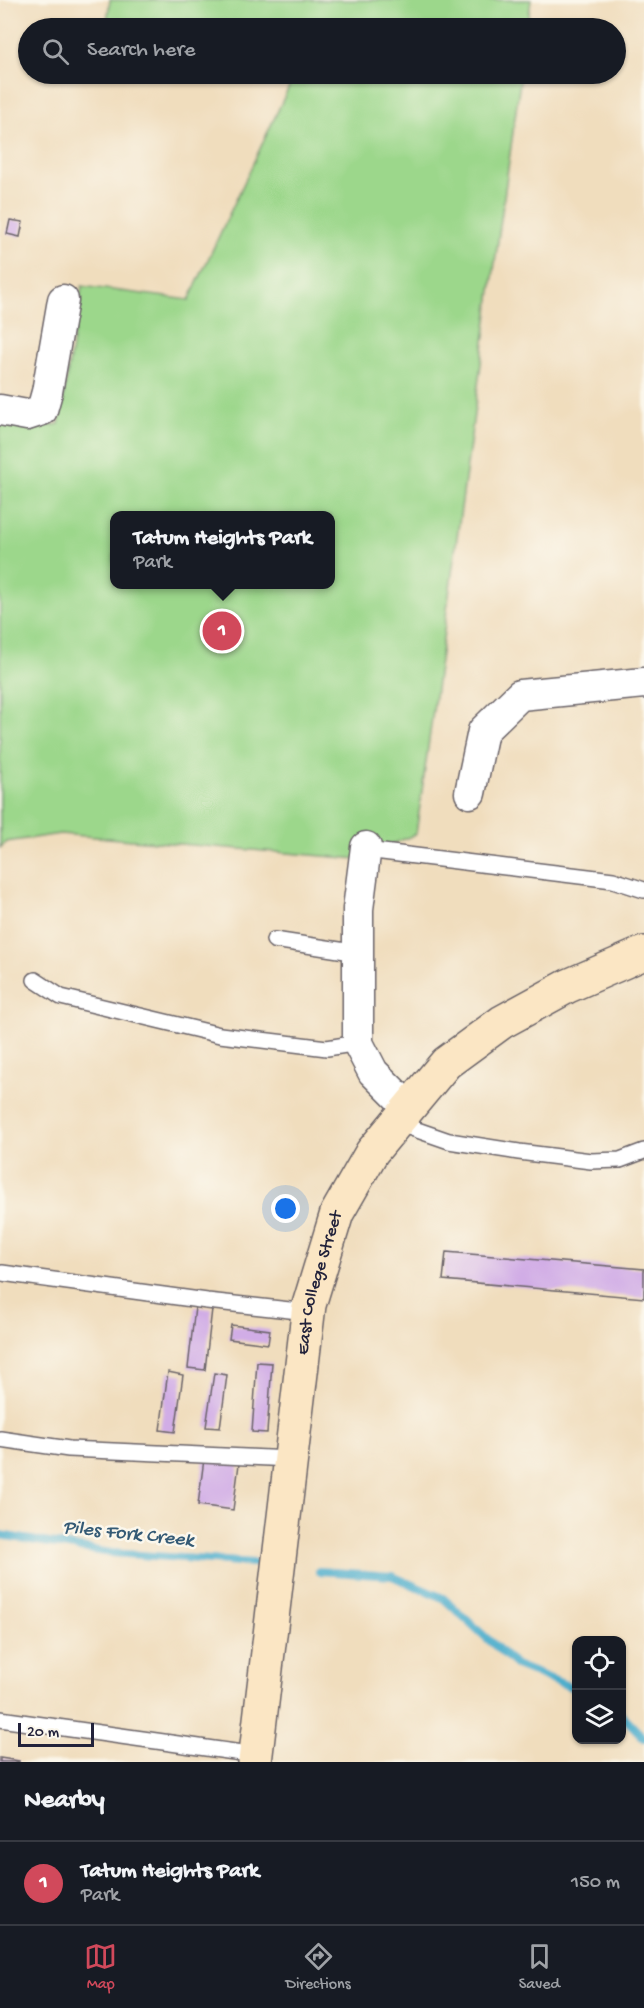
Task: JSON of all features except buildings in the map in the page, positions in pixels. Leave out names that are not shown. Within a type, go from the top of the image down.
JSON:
[{"type":"street","points":[[0,411],[27,415],[42,410],[63,300]]},
{"type":"street","points":[[470,794],[483,731],[520,695],[644,683]]},
{"type":"street","points":[[366,849],[358,909],[358,1043],[373,1072],[403,1116]]},
{"type":"street","name":"East College Street","points":[[255,1759],[309,1312],[338,1213],[372,1152],[446,1063],[502,1022],[568,986],[644,953]]},
{"type":"lane","points":[[366,849],[613,880],[644,890]]},
{"type":"lane","points":[[274,940],[359,953]]},
{"type":"lane","points":[[35,980],[61,996],[220,1035],[327,1048],[358,1043]]},
{"type":"lane","points":[[403,1116],[449,1141],[519,1152],[591,1161],[620,1160],[644,1151]]},
{"type":"lane","points":[[2,1273],[207,1301],[309,1312]]},
{"type":"lane","points":[[0,1439],[69,1449],[291,1459]]},
{"type":"lane","points":[[0,1719],[255,1759]]},
{"type":"green space","points":[[110,0],[531,0],[528,18],[107,18]]},
{"type":"green space","points":[[290,84],[520,84],[416,834],[358,859],[60,834],[6,842],[0,848],[0,423],[29,428],[59,424],[82,286],[189,300]]},
{"type":"waterway","name":"Piles Fork Creek","points":[[0,1535],[111,1553],[254,1563]]},
{"type":"waterway","name":"Piles Fork Creek","points":[[319,1571],[392,1576],[443,1598],[516,1665],[572,1687]]},
{"type":"waterway","name":"Piles Fork Creek","points":[[626,1719],[644,1738]]},
{"type":"place","name":"Tatum Heights Park","points":[[222,631]]}]
